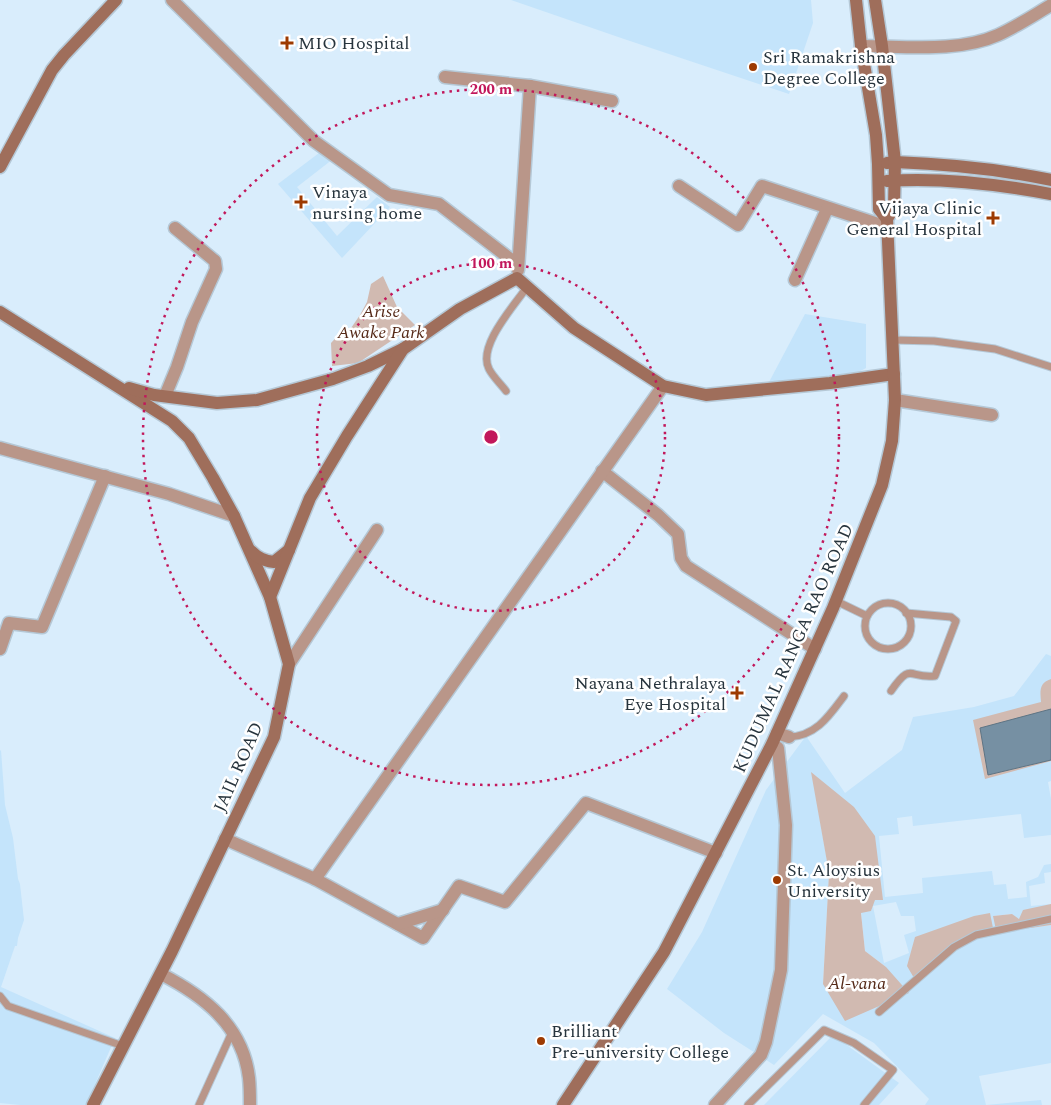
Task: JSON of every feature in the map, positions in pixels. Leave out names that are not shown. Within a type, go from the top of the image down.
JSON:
[{"type":"street","points":[[0,167],[52,70],[116,0]]},
{"type":"street","points":[[172,0],[314,141],[389,195],[439,204],[517,272],[527,287],[574,328],[663,386],[706,395],[830,383],[894,374]]},
{"type":"street","points":[[679,186],[738,225],[762,186],[827,208],[885,218],[879,181],[876,135],[861,46],[856,0]]},
{"type":"street","name":"KUDUMAL RANGA RAO ROAD","points":[[564,1105],[664,952],[779,738],[882,485],[892,441],[895,400],[894,340],[885,218],[894,207],[895,162],[875,0]]},
{"type":"street","points":[[861,46],[925,48],[962,45],[997,36],[1051,5]]},
{"type":"street","points":[[445,77],[530,86],[612,101]]},
{"type":"street","points":[[517,272],[530,86]]},
{"type":"street","points":[[878,164],[895,162],[950,164],[1016,172],[1051,180]]},
{"type":"street","points":[[879,181],[940,179],[1011,186],[1051,194]]},
{"type":"street","points":[[795,280],[827,208]]},
{"type":"street","points":[[166,396],[192,322],[216,269],[216,261],[174,228]]},
{"type":"street","points":[[115,384],[154,395],[217,403],[257,400],[333,379],[368,366],[403,349],[517,272]]},
{"type":"street","name":"JAIL ROAD","points":[[0,312],[172,421],[189,438],[234,516],[250,550],[270,597],[289,664],[274,737],[161,974],[93,1105]]},
{"type":"street","points":[[270,597],[310,498],[403,349]]},
{"type":"street","points":[[314,879],[663,386]]},
{"type":"street","points":[[895,400],[992,415]]},
{"type":"street","points":[[0,448],[168,494],[234,516]]},
{"type":"street","points":[[602,471],[658,515],[678,534],[681,558],[686,566],[815,649]]},
{"type":"street","points":[[0,649],[9,623],[42,626],[105,476]]},
{"type":"street","points":[[289,664],[377,530]]},
{"type":"street","points":[[250,550],[266,561],[274,562],[291,548]]},
{"type":"street","points":[[715,1105],[761,1055],[766,1042],[781,970],[786,825],[778,748],[779,738]]},
{"type":"street","points":[[225,839],[314,879],[423,938],[459,886],[505,902],[586,803],[716,853]]},
{"type":"street","points":[[398,924],[443,910]]},
{"type":"street","points":[[161,974],[182,984],[206,1001],[233,1030],[242,1047],[249,1077],[250,1105]]},
{"type":"lane","points":[[506,391],[488,369],[486,353],[493,335],[527,287]]},
{"type":"lane","points":[[894,340],[934,341],[995,349],[1051,367]]},
{"type":"lane","points":[[836,601],[867,616]]},
{"type":"lane","points":[[894,604],[901,607],[906,613],[910,620],[911,628],[909,636],[904,642],[892,649],[884,649],[872,643],[865,630],[867,616],[878,605],[894,604]]},
{"type":"lane","points":[[891,691],[900,677],[910,672],[935,676],[956,621],[951,616],[906,613]]},
{"type":"lane","points":[[779,738],[798,736],[814,730],[827,719],[844,696]]},
{"type":"lane","points":[[879,1012],[954,946],[976,935],[1051,919]]},
{"type":"lane","points":[[0,996],[8,1006],[123,1046]]},
{"type":"lane","points":[[199,1105],[233,1030]]},
{"type":"lane","points":[[748,1105],[824,1030],[854,1043],[892,1070],[864,1105]]},
{"type":"shaded area","name":"Sri Ramakrishna Degree College","points":[[511,0],[811,0],[813,23],[789,94]]},
{"type":"shaded area","name":"Vinaya nursing home","points":[[323,150],[333,159],[297,187],[337,236],[377,197],[390,207],[342,258],[278,184]]},
{"type":"shaded area","points":[[805,314],[866,324],[866,368],[853,375],[768,384]]},
{"type":"shaded area","name":"St. Aloysius University","points":[[1046,654],[1051,656],[1051,781],[1048,782],[1051,799],[1051,835],[1024,838],[1021,814],[913,826],[912,816],[897,818],[899,834],[879,836],[885,897],[923,893],[922,878],[992,871],[994,885],[1006,884],[1008,899],[1027,897],[1026,882],[1038,877],[1044,865],[1051,864],[1051,872],[1044,873],[1045,883],[1029,886],[1031,906],[1051,904],[1019,919],[1011,914],[993,916],[1031,928],[1051,925],[1051,1063],[979,1076],[986,1105],[925,1105],[929,1099],[874,1043],[823,1014],[774,1065],[724,1033],[667,989],[702,932],[766,790],[806,736],[845,793],[902,750],[913,717],[974,707],[1014,696]],"holes":[[[812,773],[883,900],[874,900],[871,911],[861,912],[865,951],[886,967],[823,984],[829,873]],[[896,902],[901,916],[914,916],[916,931],[904,935],[909,953],[884,963],[873,906]]]},
{"type":"shaded area","points":[[1051,709],[1051,760],[988,775],[980,728]]},
{"type":"shaded area","points":[[1,750],[5,805],[13,838],[24,920],[17,946],[15,946],[1,987],[115,1038],[86,1105],[20,1105],[0,1103]]},
{"type":"shaded area","points":[[833,1035],[899,1083],[879,1105],[764,1105]]},
{"type":"shaded area","points":[[1041,1100],[1042,1105],[986,1105]]},
{"type":"green space","name":"Arise Awake Park","points":[[383,276],[397,307],[415,325],[358,363],[332,366],[331,343],[344,329],[349,331],[367,302],[371,284]]},
{"type":"green space","points":[[1051,679],[1051,761],[985,779],[973,720],[1041,702],[1042,685]]},
{"type":"green space","name":"Al-vana","points":[[811,772],[854,807],[875,836],[883,900],[875,900],[871,911],[861,913],[865,951],[886,967],[909,993],[845,1021],[823,984],[829,873]]},
{"type":"green space","points":[[1051,904],[1051,925],[996,930],[993,916],[1012,914],[1019,919],[1023,910]]},
{"type":"green space","points":[[990,913],[993,928],[947,949],[914,978],[907,966],[915,937],[974,916]]},
{"type":"place","name":"MIO Hospital","points":[[287,43]]},
{"type":"place","name":"Sri Ramakrishna Degree College","points":[[753,67]]},
{"type":"place","name":"Vinaya nursing home","points":[[301,202]]},
{"type":"place","name":"Vijaya Clinic General Hospital","points":[[993,218]]},
{"type":"place","name":"Nayana Nethralaya Eye Hospital","points":[[737,693]]},
{"type":"place","name":"St. Aloysius University","points":[[777,880]]},
{"type":"place","name":"Brilliant Pre-university College","points":[[541,1041]]}]
